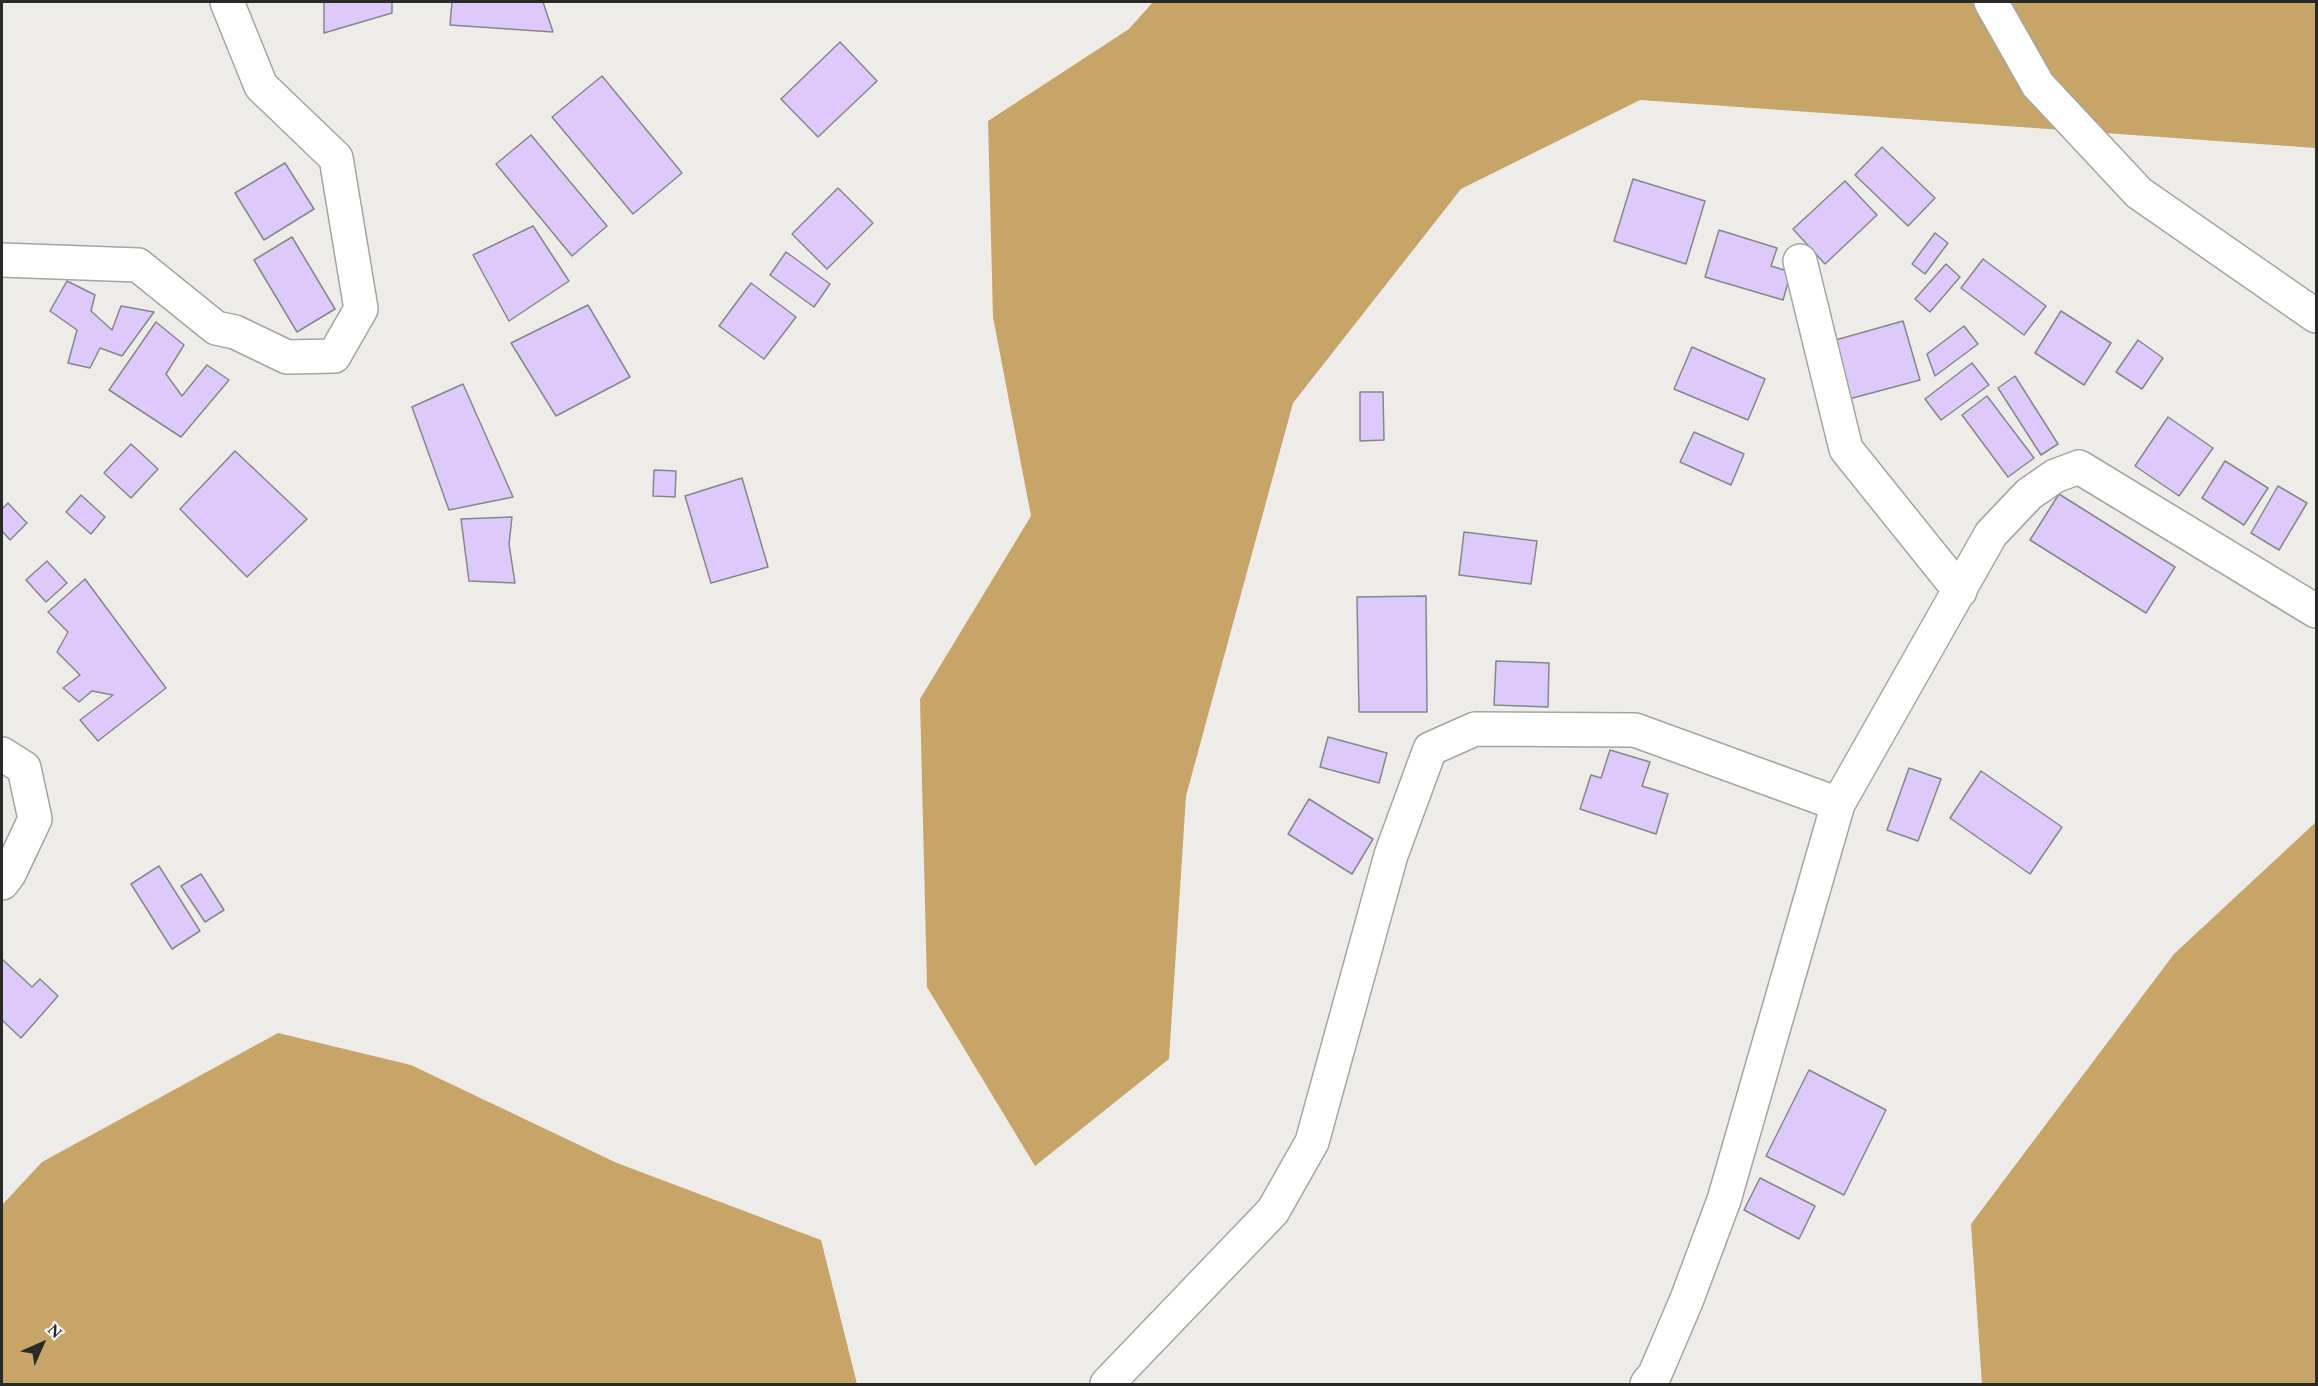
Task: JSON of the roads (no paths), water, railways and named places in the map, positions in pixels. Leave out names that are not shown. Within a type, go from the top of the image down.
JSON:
[{"type":"street","points":[[2,260],[138,265],[216,328],[235,332],[288,357],[334,356],[361,309],[336,158],[261,86],[227,2]]},
{"type":"street","points":[[1991,2],[2038,85],[2139,193],[2316,316]]},
{"type":"street","points":[[1800,261],[1846,449],[1960,591]]},
{"type":"street","points":[[1647,1384],[1655,1374],[1687,1299],[1725,1200],[1838,804],[1991,534],[2029,494],[2055,476],[2079,467],[2316,611]]},
{"type":"street","points":[[1107,1384],[1273,1210],[1312,1142],[1391,855],[1430,749],[1475,729],[1635,730],[1838,804]]},
{"type":"street","points":[[2,754],[24,768],[35,819],[9,874],[2,882]]}]
